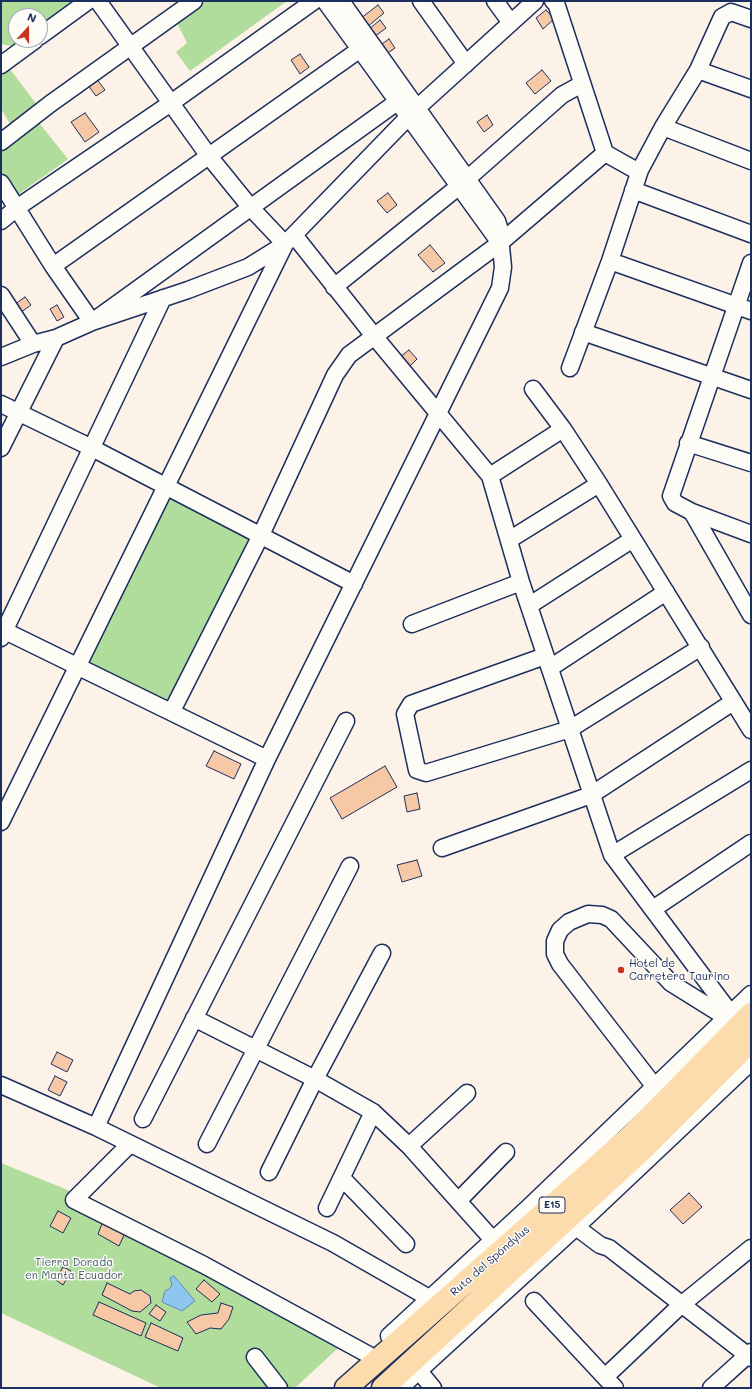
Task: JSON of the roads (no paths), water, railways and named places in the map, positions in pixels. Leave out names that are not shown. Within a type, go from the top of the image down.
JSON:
[{"type":"highway","name":"Ruta del Spóndylus","points":[[383,1388],[569,1209],[736,1016]]},
{"type":"highway","name":"Ruta del Spóndylus","points":[[346,1388],[642,1150],[751,1041]]},
{"type":"street","points":[[48,30],[88,1]]},
{"type":"street","points":[[98,1],[132,46],[208,155],[251,208],[289,239],[334,286],[490,476],[521,582],[530,605],[612,856],[736,1016]]},
{"type":"street","points":[[1,142],[50,104],[194,1]]},
{"type":"street","points":[[1,221],[18,207],[171,103],[314,1]]},
{"type":"street","points":[[325,1],[397,102],[413,112]]},
{"type":"street","points":[[96,1127],[267,759],[500,288],[503,267],[499,227],[497,221],[463,182],[413,112],[341,1]]},
{"type":"street","points":[[421,1],[466,64]]},
{"type":"street","points":[[495,1],[510,24]]},
{"type":"street","points":[[1,358],[33,344],[56,338],[92,322],[248,267],[289,239],[413,112],[535,1]]},
{"type":"street","points":[[553,1],[556,3],[605,153],[640,172]]},
{"type":"street","points":[[570,368],[610,261],[640,172],[663,127],[698,70],[722,17],[731,12],[751,19]]},
{"type":"street","points":[[1,65],[24,48]]},
{"type":"street","points":[[53,266],[208,155],[359,50]]},
{"type":"street","points":[[698,70],[751,89]]},
{"type":"street","points":[[334,286],[463,182],[562,95],[582,84]]},
{"type":"street","points":[[92,322],[397,102]]},
{"type":"street","points":[[663,127],[751,161]]},
{"type":"street","points":[[172,711],[261,535],[334,375],[349,355],[500,243],[605,153]]},
{"type":"street","points":[[1,183],[18,207],[53,266],[92,322]]},
{"type":"street","points":[[634,190],[751,234]]},
{"type":"street","points":[[1,822],[289,239]]},
{"type":"street","points":[[610,261],[744,308]]},
{"type":"street","points":[[751,263],[744,308],[712,376],[688,442],[671,496],[675,503],[692,512],[751,534]]},
{"type":"street","points":[[1,295],[33,344]]},
{"type":"street","points":[[163,298],[2,633],[172,711],[267,759]]},
{"type":"street","points":[[583,332],[751,390]]},
{"type":"street","points":[[1,448],[56,338]]},
{"type":"street","points":[[533,389],[563,429],[599,484],[751,730]]},
{"type":"street","points":[[1,404],[92,448],[354,584]]},
{"type":"street","points":[[490,476],[563,429]]},
{"type":"street","points":[[688,442],[751,463]]},
{"type":"street","points":[[509,540],[599,484]]},
{"type":"street","points":[[692,512],[749,609]]},
{"type":"street","points":[[530,605],[633,539]]},
{"type":"street","points":[[412,624],[521,582]]},
{"type":"street","points":[[666,592],[548,662],[411,704],[406,714],[417,770],[426,773],[570,729],[701,647]]},
{"type":"street","points":[[442,848],[591,795],[733,702]]},
{"type":"street","points":[[143,1119],[346,721]]},
{"type":"street","points":[[612,856],[751,770]]},
{"type":"street","points":[[653,909],[751,843]]},
{"type":"street","points":[[207,1144],[350,866]]},
{"type":"street","points":[[655,1087],[560,964],[555,954],[555,941],[560,930],[569,922],[588,914],[602,915],[611,918],[671,983],[736,1016]]},
{"type":"street","points":[[269,1172],[315,1079],[382,953]]},
{"type":"street","points":[[400,1388],[419,1371],[569,1209],[655,1087],[736,1016],[751,994]]},
{"type":"street","points":[[194,1018],[315,1079],[373,1112],[409,1146],[459,1200],[493,1240]]},
{"type":"street","points":[[334,1388],[493,1240],[569,1209],[751,1062]]},
{"type":"street","points":[[1,1085],[96,1127],[333,1243],[429,1298]]},
{"type":"street","points":[[409,1146],[466,1093]]},
{"type":"street","points":[[327,1208],[373,1112]]},
{"type":"street","points":[[130,1144],[74,1200],[204,1265],[369,1355]]},
{"type":"street","points":[[459,1200],[506,1152]]},
{"type":"street","points":[[342,1178],[406,1244]]},
{"type":"street","points":[[569,1209],[606,1238],[609,1248],[681,1305],[750,1355],[711,1388]]},
{"type":"street","points":[[534,1301],[610,1383],[681,1305],[751,1248]]},
{"type":"street","points":[[255,1357],[279,1388]]},
{"type":"street","points":[[419,1371],[433,1388]]},
{"type":"water","points":[[174,1276],[195,1301],[182,1311],[162,1302],[165,1291],[172,1285],[170,1278]]},
{"type":"place","name":"Hotel de Carretera Taurino","points":[[621,970]]},
{"type":"park label","name":"Tierra Dorada en Manta Ecuador","points":[[74,1269]]}]
